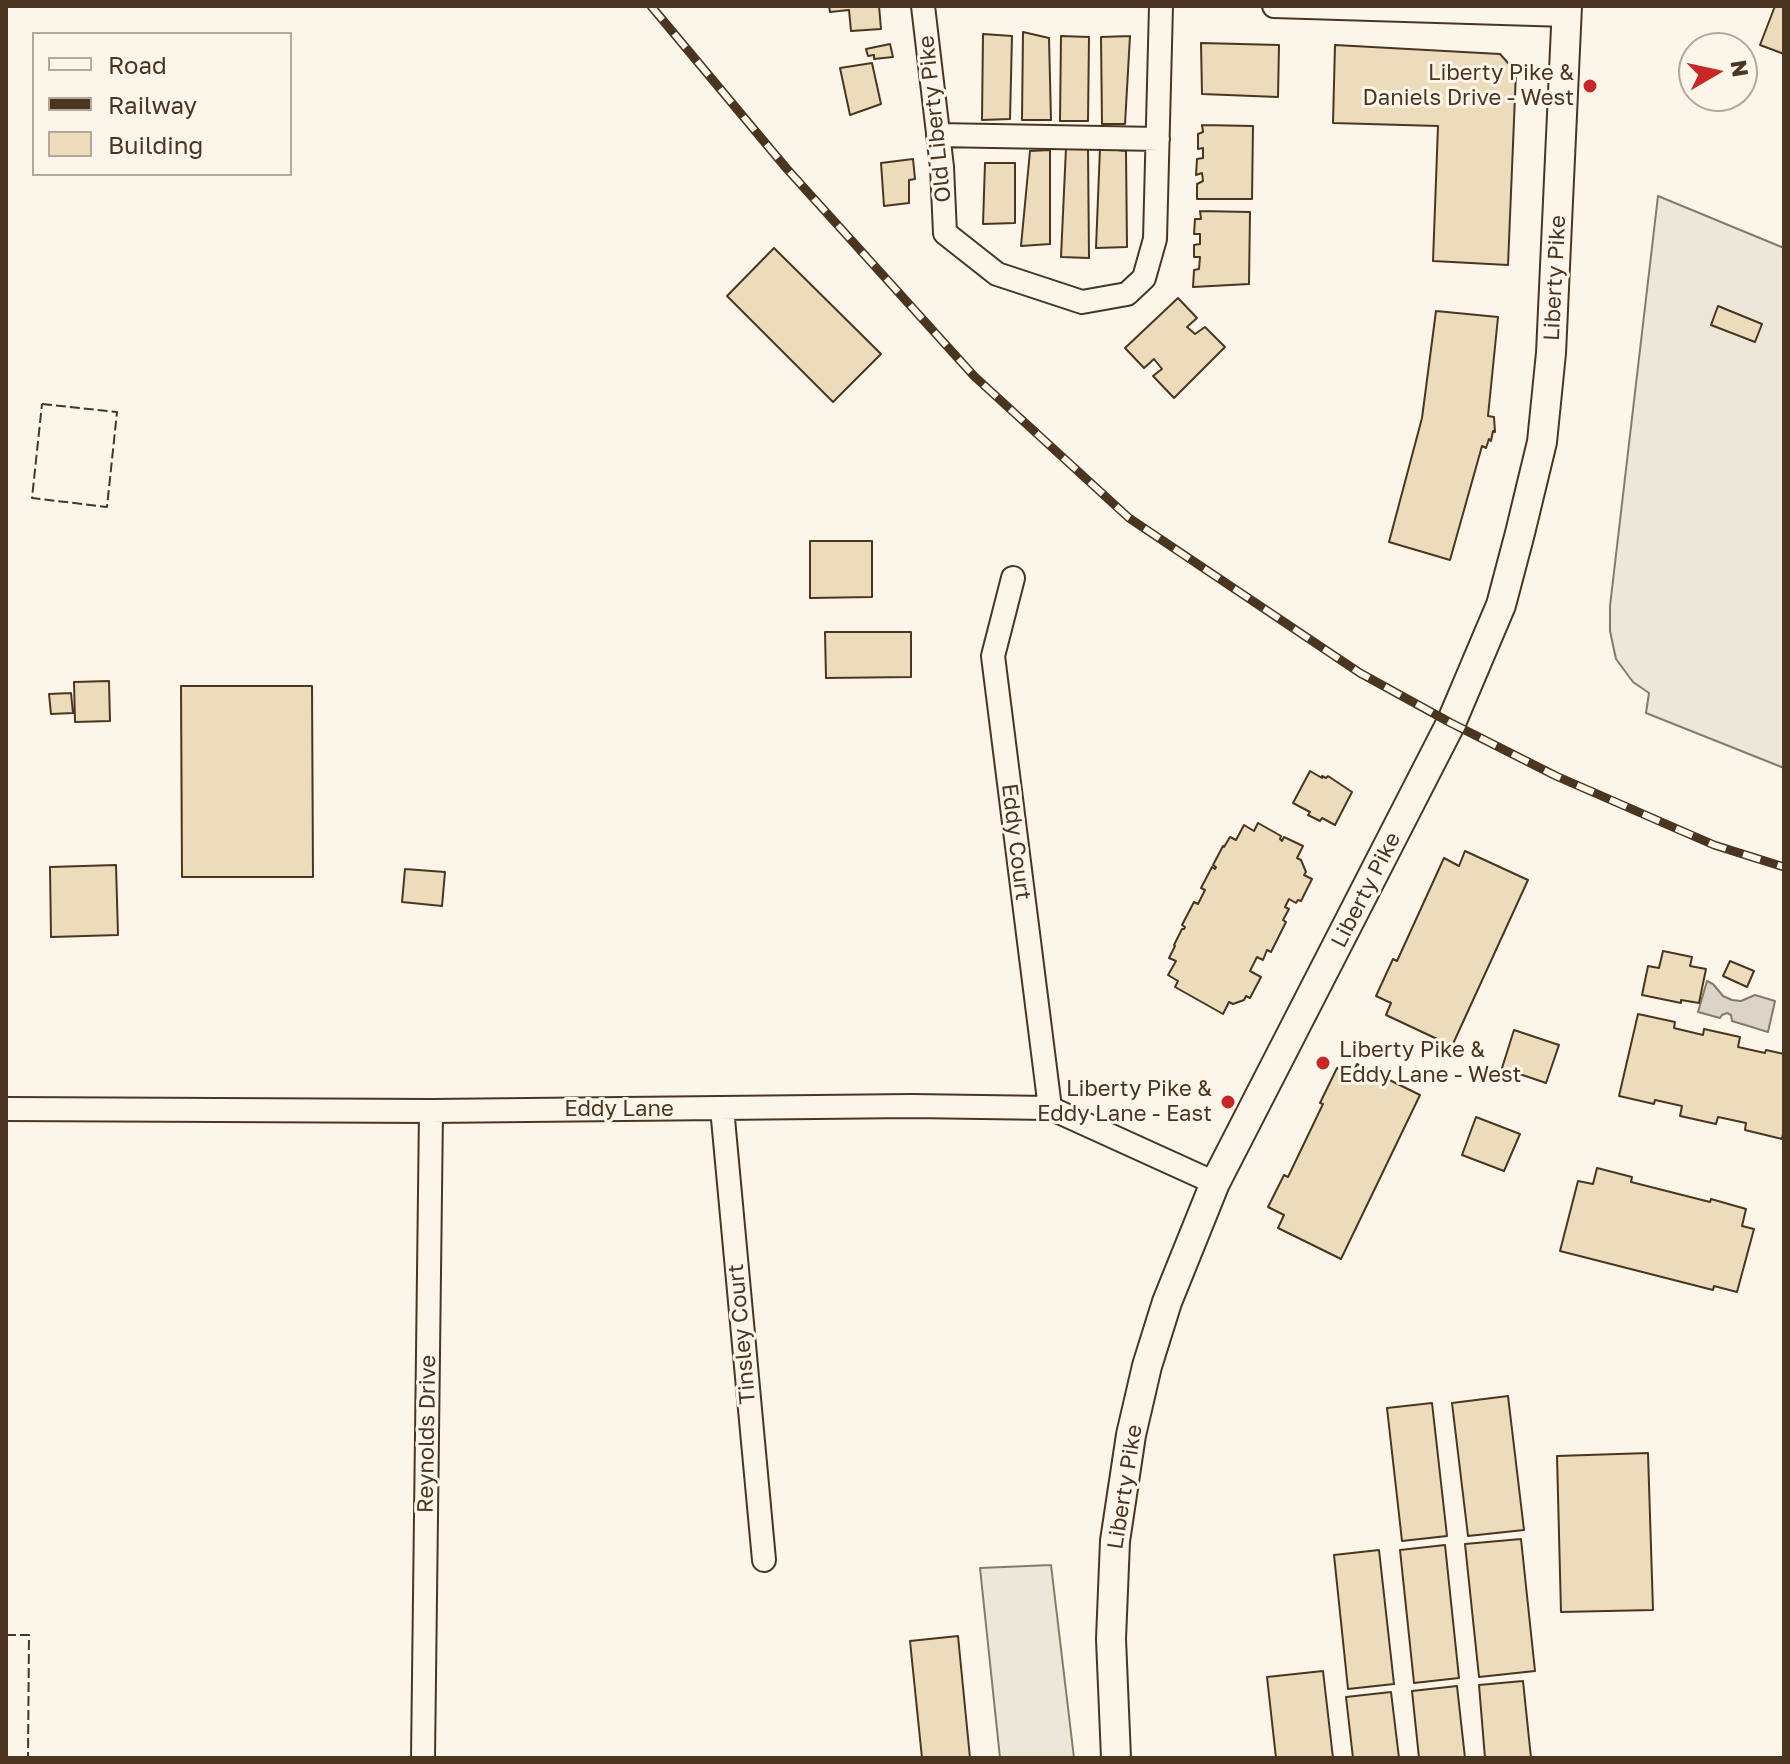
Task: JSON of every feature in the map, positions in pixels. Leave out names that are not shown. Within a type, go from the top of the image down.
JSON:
[{"type":"street","name":"Old Liberty Pike","points":[[923,6],[938,135],[945,233],[997,274],[1082,302],[1127,294],[1144,278],[1155,239],[1158,139]]},
{"type":"street","points":[[938,135],[1158,139],[1161,6]]},
{"type":"street","points":[[1274,6],[1567,10]]},
{"type":"street","name":"Liberty Pike","points":[[1116,1758],[1111,1639],[1115,1541],[1131,1435],[1147,1366],[1167,1302],[1215,1183],[1440,746],[1501,605],[1542,442],[1551,353],[1567,10]]},
{"type":"street","name":"Eddy Court","points":[[1013,578],[993,656],[1050,1108]]},
{"type":"street","name":"Eddy Lane","points":[[6,1109],[431,1111],[912,1106],[1050,1108],[1215,1183]]},
{"type":"street","name":"Tinsley Court","points":[[722,1108],[764,1560]]},
{"type":"street","name":"Reynolds Drive","points":[[423,1758],[431,1111]]},
{"type":"shaded area","points":[[1658,196],[1784,248],[1784,768],[1646,713],[1649,693],[1633,682],[1616,659],[1610,631],[1610,606]]},
{"type":"shaded area","points":[[1707,981],[1732,1000],[1741,1001],[1755,995],[1775,1001],[1768,1032],[1732,1021],[1727,1013],[1720,1018],[1698,1012]]},
{"type":"shaded area","points":[[1051,1565],[1074,1758],[1000,1758],[980,1568]]},
{"type":"building","points":[[829,6],[879,6],[881,29],[851,31],[849,10],[830,12]]},
{"type":"building","points":[[1775,6],[1784,6],[1784,54],[1760,45]]},
{"type":"building","points":[[1023,32],[1049,38],[1051,120],[1022,120]]},
{"type":"building","points":[[983,34],[1012,36],[1010,119],[982,120]]},
{"type":"building","points":[[1061,36],[1089,37],[1088,121],[1060,121]]},
{"type":"building","points":[[1130,36],[1125,124],[1102,124],[1101,37]]},
{"type":"building","points":[[1201,43],[1279,45],[1278,97],[1202,94]]},
{"type":"building","points":[[890,44],[893,57],[874,59],[874,55],[868,56],[866,49]]},
{"type":"building","points":[[1335,45],[1500,54],[1516,72],[1508,265],[1433,261],[1438,126],[1333,123]]},
{"type":"building","points":[[872,63],[881,104],[850,115],[840,68]]},
{"type":"building","points":[[1202,125],[1253,126],[1252,199],[1197,199],[1197,184],[1203,181],[1202,173],[1196,175],[1197,159],[1203,158],[1203,148],[1198,149],[1198,134],[1203,132]]},
{"type":"building","points":[[1066,148],[1088,148],[1089,258],[1061,257]]},
{"type":"building","points":[[1100,148],[1126,151],[1127,247],[1096,248]]},
{"type":"building","points":[[1050,150],[1050,244],[1021,246],[1030,151]]},
{"type":"building","points":[[913,159],[915,179],[909,180],[909,203],[884,206],[881,163]]},
{"type":"building","points":[[985,163],[1015,163],[1015,223],[983,224]]},
{"type":"building","points":[[1200,211],[1250,212],[1249,284],[1193,287],[1194,270],[1199,269],[1200,257],[1194,257],[1194,245],[1200,244],[1200,234],[1194,234],[1195,219],[1201,219]]},
{"type":"building","points":[[774,248],[881,354],[833,402],[727,296]]},
{"type":"building","points":[[1178,298],[1197,318],[1187,327],[1195,334],[1205,327],[1225,347],[1174,398],[1153,376],[1162,369],[1154,359],[1144,368],[1125,348]]},
{"type":"building","points":[[1718,306],[1762,324],[1755,342],[1711,325]]},
{"type":"building","points":[[1436,311],[1498,317],[1488,416],[1494,417],[1495,432],[1486,448],[1482,446],[1450,560],[1389,542],[1422,418]]},
{"type":"building","points":[[810,541],[872,541],[872,597],[810,598]]},
{"type":"building","points":[[825,632],[911,632],[911,677],[826,678]]},
{"type":"building","points":[[109,681],[110,721],[75,722],[74,682]]},
{"type":"building","points":[[181,686],[312,686],[313,877],[182,877]]},
{"type":"building","points":[[71,693],[73,713],[51,714],[49,694]]},
{"type":"building","points":[[1310,771],[1322,778],[1328,776],[1352,792],[1335,825],[1308,815],[1310,812],[1293,803]]},
{"type":"building","points":[[1258,823],[1281,836],[1282,841],[1284,837],[1303,846],[1297,858],[1306,872],[1304,875],[1312,879],[1301,901],[1296,903],[1289,899],[1285,907],[1289,909],[1283,920],[1286,922],[1271,952],[1267,950],[1263,960],[1257,957],[1250,971],[1261,977],[1250,998],[1246,996],[1233,1004],[1229,1002],[1223,1014],[1175,987],[1178,981],[1168,975],[1176,961],[1169,958],[1194,902],[1198,904],[1205,890],[1201,888],[1212,867],[1215,869],[1213,865],[1223,846],[1230,837],[1236,840],[1244,825],[1254,831]]},
{"type":"building","points":[[1465,851],[1528,880],[1452,1046],[1386,1015],[1391,1003],[1376,996],[1393,959],[1397,961],[1444,858],[1459,866]]},
{"type":"building","points":[[116,865],[118,935],[51,937],[50,867]]},
{"type":"building","points":[[405,869],[445,872],[442,906],[402,902]]},
{"type":"building","points":[[1663,951],[1692,957],[1690,966],[1706,969],[1699,1003],[1681,1000],[1681,1003],[1642,995],[1648,966],[1659,968]]},
{"type":"building","points":[[1730,961],[1754,971],[1747,987],[1723,976]]},
{"type":"building","points":[[1638,1014],[1675,1022],[1674,1028],[1703,1035],[1704,1029],[1740,1037],[1738,1047],[1784,1054],[1782,1139],[1745,1130],[1746,1123],[1718,1117],[1716,1124],[1680,1116],[1682,1106],[1655,1100],[1654,1104],[1619,1096]]},
{"type":"building","points":[[1514,1030],[1559,1045],[1546,1083],[1502,1068]]},
{"type":"building","points":[[1357,1064],[1420,1095],[1341,1259],[1278,1228],[1284,1215],[1268,1207],[1284,1175],[1288,1177],[1337,1068],[1352,1075]]},
{"type":"building","points":[[1476,1117],[1520,1134],[1504,1171],[1462,1155]]},
{"type":"building","points":[[1597,1168],[1632,1177],[1631,1182],[1746,1209],[1742,1226],[1754,1229],[1737,1292],[1714,1286],[1713,1290],[1560,1251],[1578,1181],[1593,1184]]},
{"type":"building","points":[[1508,1396],[1524,1530],[1468,1536],[1452,1403]]},
{"type":"building","points":[[1432,1403],[1447,1536],[1402,1541],[1387,1408]]},
{"type":"building","points":[[1648,1453],[1653,1610],[1561,1612],[1557,1456]]},
{"type":"building","points":[[1521,1539],[1535,1671],[1479,1677],[1465,1544]]},
{"type":"building","points":[[1445,1545],[1459,1678],[1414,1683],[1400,1550]]},
{"type":"building","points":[[1379,1550],[1394,1684],[1348,1689],[1334,1555]]},
{"type":"building","points":[[958,1636],[970,1758],[922,1758],[910,1641]]},
{"type":"building","points":[[1323,1671],[1333,1758],[1276,1758],[1267,1677]]},
{"type":"building","points":[[1523,1681],[1531,1758],[1485,1758],[1479,1685]]},
{"type":"building","points":[[1457,1686],[1465,1758],[1419,1758],[1412,1691]]},
{"type":"building","points":[[1391,1692],[1399,1758],[1353,1758],[1346,1697]]},
{"type":"railway","points":[[651,6],[787,169],[974,376],[1129,518],[1360,673],[1451,723],[1556,776],[1714,845],[1784,867]]},
{"type":"fence","points":[[42,404],[117,412],[107,507],[32,498],[42,404]]},
{"type":"fence","points":[[6,1635],[29,1635],[28,1758]]},
{"type":"place","name":"Liberty Pike & Daniels Drive - West","points":[[1590,86]]},
{"type":"place","name":"Liberty Pike & Eddy Lane - West","points":[[1323,1063]]},
{"type":"place","name":"Liberty Pike & Eddy Lane - East","points":[[1228,1102]]}]
